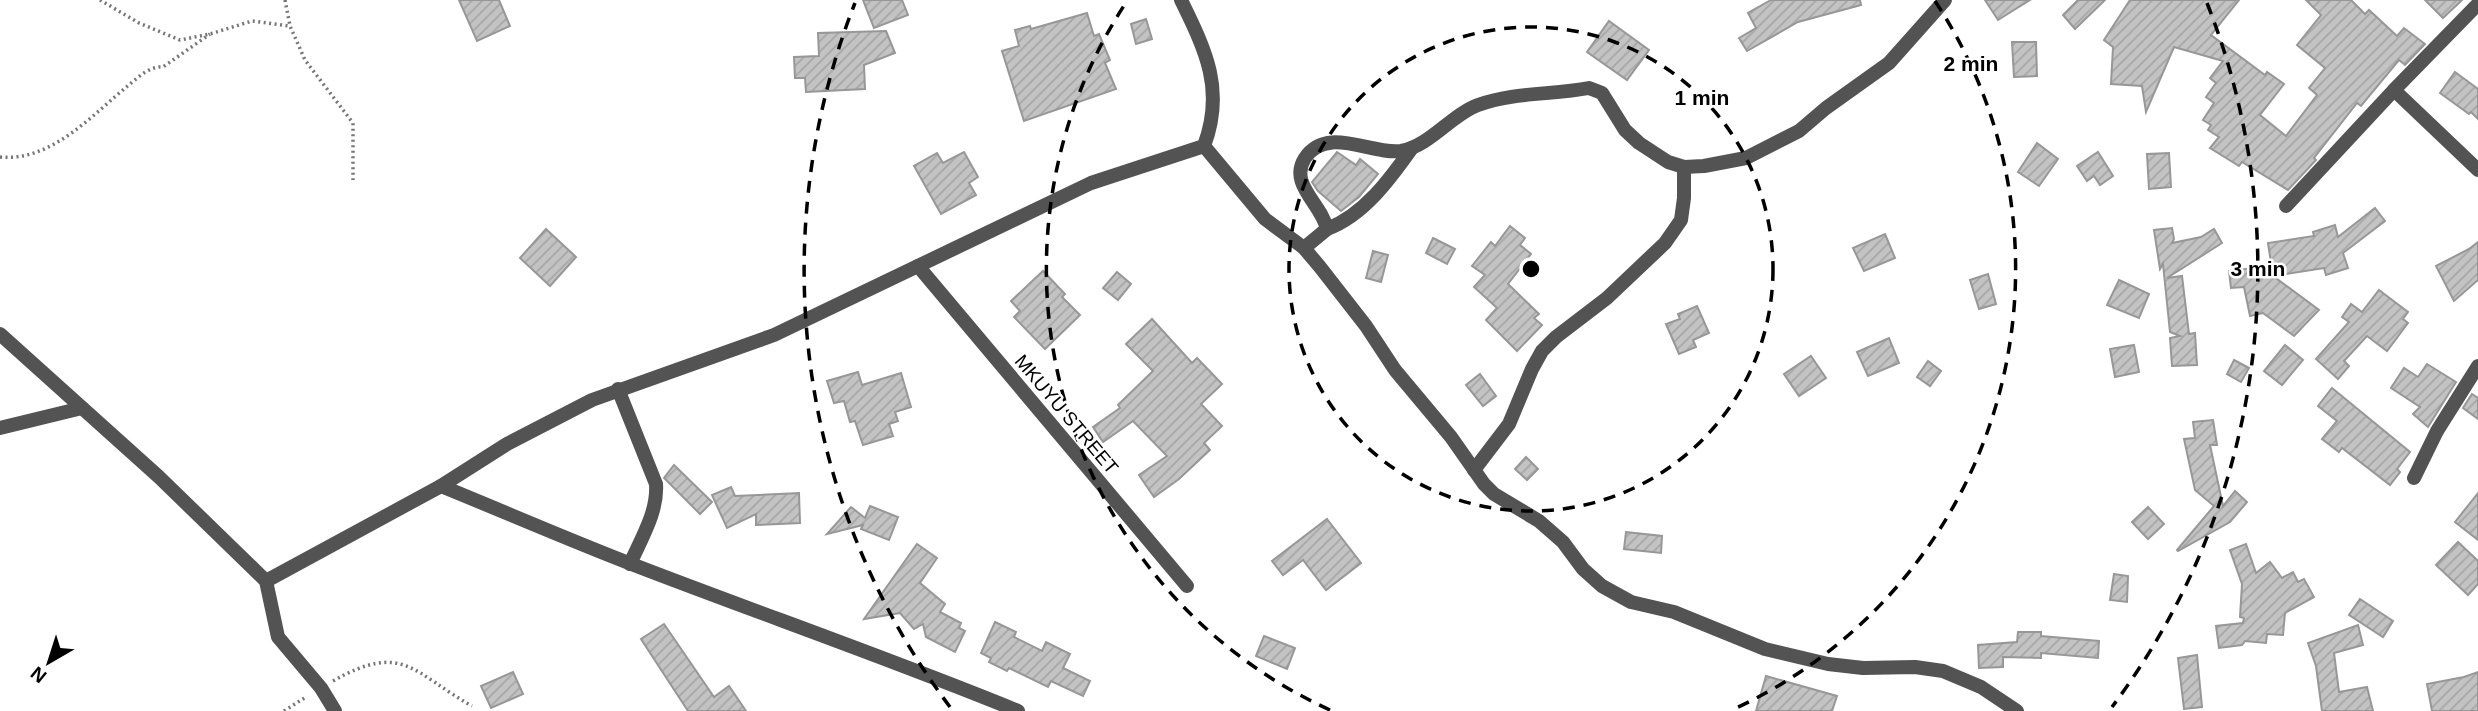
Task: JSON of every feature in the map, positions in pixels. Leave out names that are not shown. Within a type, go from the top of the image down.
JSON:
[{"type":"street","points":[[1181,0],[1197,33],[1214,82],[1213,122],[1204,146]]},
{"type":"street","points":[[1304,248],[1370,200],[1395,173],[1412,148],[1475,106],[1492,100],[1589,88],[1602,93],[1625,130],[1639,144],[1668,162],[1684,167],[1704,166],[1746,158],[1799,131],[1889,63],[1945,0]]},
{"type":"street","points":[[2286,206],[2393,90],[2478,5]]},
{"type":"street","points":[[2393,90],[2478,170]]},
{"type":"street","points":[[1327,229],[1325,218],[1300,182],[1304,159],[1311,151],[1324,144],[1337,142],[1390,151],[1412,148]]},
{"type":"street","points":[[1204,146],[1265,219],[1304,248],[1340,292],[1395,370],[1494,494],[1538,521],[1563,542],[1583,569],[1602,586],[1631,602],[1674,612],[1765,649],[1828,664],[1863,668],[1915,667],[1943,671],[1981,687],[2017,711]]},
{"type":"street","points":[[266,581],[441,486],[507,444],[563,413],[618,389],[774,335],[1091,183],[1204,146]]},
{"type":"street","points":[[1474,470],[1509,424],[1542,351],[1607,298],[1665,243],[1681,220],[1684,167]]},
{"type":"street","name":"MKUYU STREET","points":[[918,266],[1187,586]]},
{"type":"street","points":[[0,334],[159,477],[266,581],[278,637],[321,688],[335,711]]},
{"type":"street","points":[[2414,478],[2437,431],[2478,366]]},
{"type":"street","points":[[618,389],[656,484],[650,519],[630,564]]},
{"type":"street","points":[[0,428],[82,408]]},
{"type":"street","points":[[441,486],[630,564],[898,663],[1018,711]]},
{"type":"path","points":[[100,0],[139,23],[180,40],[252,21],[290,26]]},
{"type":"path","points":[[285,0],[290,26],[304,60],[353,123],[353,180]]},
{"type":"path","points":[[0,158],[17,159],[37,154],[84,124],[154,66],[163,67],[209,34]]},
{"type":"path","points":[[284,711],[360,667],[396,662],[410,666],[471,706]]},
{"type":"building","points":[[459,0],[499,0],[510,26],[477,41]]},
{"type":"building","points":[[863,0],[902,0],[908,15],[874,28]]},
{"type":"building","points":[[1771,0],[1860,0],[1861,5],[1798,22],[1747,51],[1739,38],[1756,28],[1748,13]]},
{"type":"building","points":[[1985,0],[2030,0],[1998,20]]},
{"type":"building","points":[[2078,0],[2105,0],[2075,29],[2063,15]]},
{"type":"building","points":[[2130,0],[2239,0],[2211,35],[2265,75],[2267,72],[2284,84],[2260,115],[2286,136],[2317,95],[2309,88],[2325,68],[2297,45],[2321,15],[2306,0],[2351,0],[2365,14],[2369,10],[2397,36],[2404,28],[2425,44],[2405,65],[2399,60],[2361,106],[2357,103],[2314,158],[2316,160],[2288,190],[2242,162],[2239,166],[2210,148],[2219,137],[2208,130],[2211,125],[2203,120],[2214,103],[2206,97],[2216,83],[2210,78],[2223,61],[2174,47],[2146,112],[2142,86],[2111,84],[2113,47],[2104,40]]},
{"type":"building","points":[[2425,0],[2462,0],[2443,18]]},
{"type":"building","points":[[1087,13],[1094,36],[1099,34],[1110,60],[1105,63],[1116,89],[1024,121],[1002,51],[1019,46],[1015,30],[1030,26],[1031,29]]},
{"type":"building","points":[[1146,19],[1152,39],[1136,44],[1131,24]]},
{"type":"building","points":[[1609,21],[1649,50],[1627,80],[1587,52]]},
{"type":"building","points":[[886,31],[895,53],[864,65],[865,89],[806,92],[805,78],[795,78],[794,57],[819,56],[818,33]]},
{"type":"building","points":[[2012,42],[2036,42],[2037,76],[2014,77]]},
{"type":"building","points":[[2455,72],[2478,89],[2478,119],[2440,93]]},
{"type":"building","points":[[2037,143],[2058,159],[2039,186],[2018,172]]},
{"type":"building","points":[[964,152],[978,177],[969,183],[976,195],[941,214],[914,166],[937,153],[943,163]]},
{"type":"building","points":[[1337,152],[1356,165],[1360,159],[1378,174],[1359,197],[1341,211],[1318,191],[1312,182]]},
{"type":"building","points":[[2098,152],[2113,176],[2100,185],[2094,176],[2087,181],[2077,166]]},
{"type":"building","points":[[2169,153],[2171,187],[2149,189],[2147,154]]},
{"type":"building","points":[[2375,208],[2385,221],[2343,253],[2348,268],[2326,275],[2324,268],[2273,276],[2268,243],[2314,236],[2313,232],[2335,225],[2338,237]]},
{"type":"building","points":[[1510,226],[1525,238],[1520,245],[1531,254],[1508,284],[1539,314],[1534,318],[1542,325],[1517,351],[1486,320],[1497,308],[1474,287],[1485,275],[1472,266],[1491,242],[1495,246]]},
{"type":"building","points":[[2172,228],[2172,243],[2201,237],[2214,229],[2222,243],[2167,278],[2182,276],[2189,334],[2195,333],[2197,365],[2172,366],[2170,338],[2180,336],[2170,332],[2163,264],[2160,269],[2154,230]]},
{"type":"building","points":[[546,229],[576,257],[550,286],[520,258]]},
{"type":"building","points":[[1885,234],[1895,258],[1864,271],[1853,248]]},
{"type":"building","points":[[1433,238],[1455,249],[1447,264],[1426,253]]},
{"type":"building","points":[[2478,242],[2478,280],[2454,301],[2436,266]]},
{"type":"building","points":[[1373,251],[1388,255],[1381,282],[1366,278]]},
{"type":"building","points":[[2261,267],[2319,310],[2294,336],[2263,313],[2250,316],[2244,287],[2231,288],[2229,271]]},
{"type":"building","points":[[1043,271],[1065,294],[1062,297],[1080,315],[1045,349],[1014,317],[1020,311],[1011,301]]},
{"type":"building","points":[[1117,272],[1131,284],[1118,300],[1103,288]]},
{"type":"building","points":[[1988,274],[1996,304],[1979,309],[1970,280]]},
{"type":"building","points":[[2119,280],[2149,294],[2139,318],[2107,305]]},
{"type":"building","points":[[2379,290],[2408,312],[2403,319],[2408,323],[2387,351],[2367,336],[2344,361],[2349,366],[2338,379],[2316,359],[2349,322],[2342,317],[2351,304],[2362,312]]},
{"type":"building","points":[[1697,306],[1709,333],[1693,340],[1696,347],[1679,354],[1666,324],[1680,319],[1678,314]]},
{"type":"building","points":[[1152,319],[1192,363],[1197,358],[1222,384],[1201,404],[1222,426],[1204,443],[1210,450],[1179,479],[1154,497],[1139,475],[1167,456],[1133,421],[1103,442],[1093,427],[1120,408],[1118,405],[1153,371],[1126,344]]},
{"type":"building","points":[[1889,338],[1899,363],[1868,376],[1857,352]]},
{"type":"building","points":[[2134,345],[2139,372],[2115,377],[2110,349]]},
{"type":"building","points":[[2285,345],[2303,360],[2282,385],[2264,371]]},
{"type":"building","points":[[1811,356],[1826,378],[1799,396],[1784,374]]},
{"type":"building","points":[[2234,360],[2249,368],[2241,382],[2227,374]]},
{"type":"building","points":[[1928,361],[1941,371],[1930,386],[1917,377]]},
{"type":"building","points":[[2427,364],[2456,382],[2428,427],[2413,414],[2420,407],[2391,388],[2404,368],[2418,377]]},
{"type":"building","points":[[858,372],[862,385],[901,373],[911,407],[895,412],[898,421],[889,424],[893,436],[863,445],[855,421],[850,422],[844,401],[834,403],[827,381]]},
{"type":"building","points":[[1480,374],[1496,396],[1483,406],[1466,385]]},
{"type":"building","points":[[2332,388],[2410,452],[2397,469],[2400,472],[2390,485],[2342,448],[2339,452],[2322,439],[2337,421],[2318,406]]},
{"type":"building","points":[[2472,394],[2478,398],[2478,419],[2463,408]]},
{"type":"building","points":[[2213,420],[2217,445],[2210,445],[2223,506],[2235,491],[2247,502],[2230,522],[2178,551],[2214,506],[2195,490],[2184,439],[2195,438],[2193,422]]},
{"type":"building","points":[[1526,457],[1538,469],[1527,480],[1515,469]]},
{"type":"building","points":[[674,465],[712,502],[700,514],[664,478]]},
{"type":"building","points":[[731,487],[735,496],[799,493],[800,523],[756,525],[756,514],[727,528],[712,495]]},
{"type":"building","points":[[2478,493],[2478,540],[2455,522]]},
{"type":"building","points":[[870,506],[898,517],[889,540],[861,529],[863,525],[827,534],[851,507],[865,518]]},
{"type":"building","points":[[2148,507],[2164,524],[2148,539],[2132,522]]},
{"type":"building","points":[[1327,519],[1361,563],[1326,590],[1303,560],[1283,575],[1272,561]]},
{"type":"building","points":[[1626,532],[1662,536],[1661,553],[1624,549]]},
{"type":"building","points":[[2458,542],[2478,561],[2478,584],[2468,595],[2436,565]]},
{"type":"building","points":[[917,544],[937,558],[920,583],[945,604],[940,612],[961,623],[959,628],[965,631],[955,652],[926,637],[923,624],[914,629],[900,613],[864,619]]},
{"type":"building","points":[[2246,544],[2256,573],[2270,562],[2282,578],[2293,572],[2298,582],[2304,579],[2314,597],[2285,613],[2283,635],[2267,634],[2266,643],[2245,641],[2242,645],[2219,648],[2216,626],[2243,623],[2244,618],[2240,617],[2242,584],[2230,550]]},
{"type":"building","points":[[2114,574],[2128,576],[2127,602],[2110,600]]},
{"type":"building","points":[[2360,599],[2393,621],[2383,637],[2349,615]]},
{"type":"building","points":[[995,622],[1016,632],[1014,637],[1042,651],[1046,642],[1070,654],[1063,668],[1090,681],[1083,696],[1051,681],[1048,687],[1009,668],[1007,671],[989,662],[991,658],[981,653]]},
{"type":"building","points":[[664,624],[714,697],[729,686],[746,711],[688,711],[641,639]]},
{"type":"building","points":[[2358,625],[2363,645],[2334,653],[2339,692],[2367,687],[2373,711],[2322,711],[2316,666],[2308,643]]},
{"type":"building","points":[[2018,632],[2041,632],[2041,636],[2099,641],[2098,658],[2041,653],[2041,658],[2003,657],[2003,667],[1979,668],[1978,645],[2017,642]]},
{"type":"building","points":[[1264,636],[1295,648],[1287,669],[1256,656]]},
{"type":"building","points":[[2197,655],[2202,707],[2184,709],[2178,658]]},
{"type":"building","points":[[513,672],[523,694],[491,708],[481,686]]},
{"type":"building","points":[[2478,672],[2478,711],[2432,711],[2427,684]]},
{"type":"building","points":[[1766,676],[1837,696],[1832,711],[1756,711]]}]
